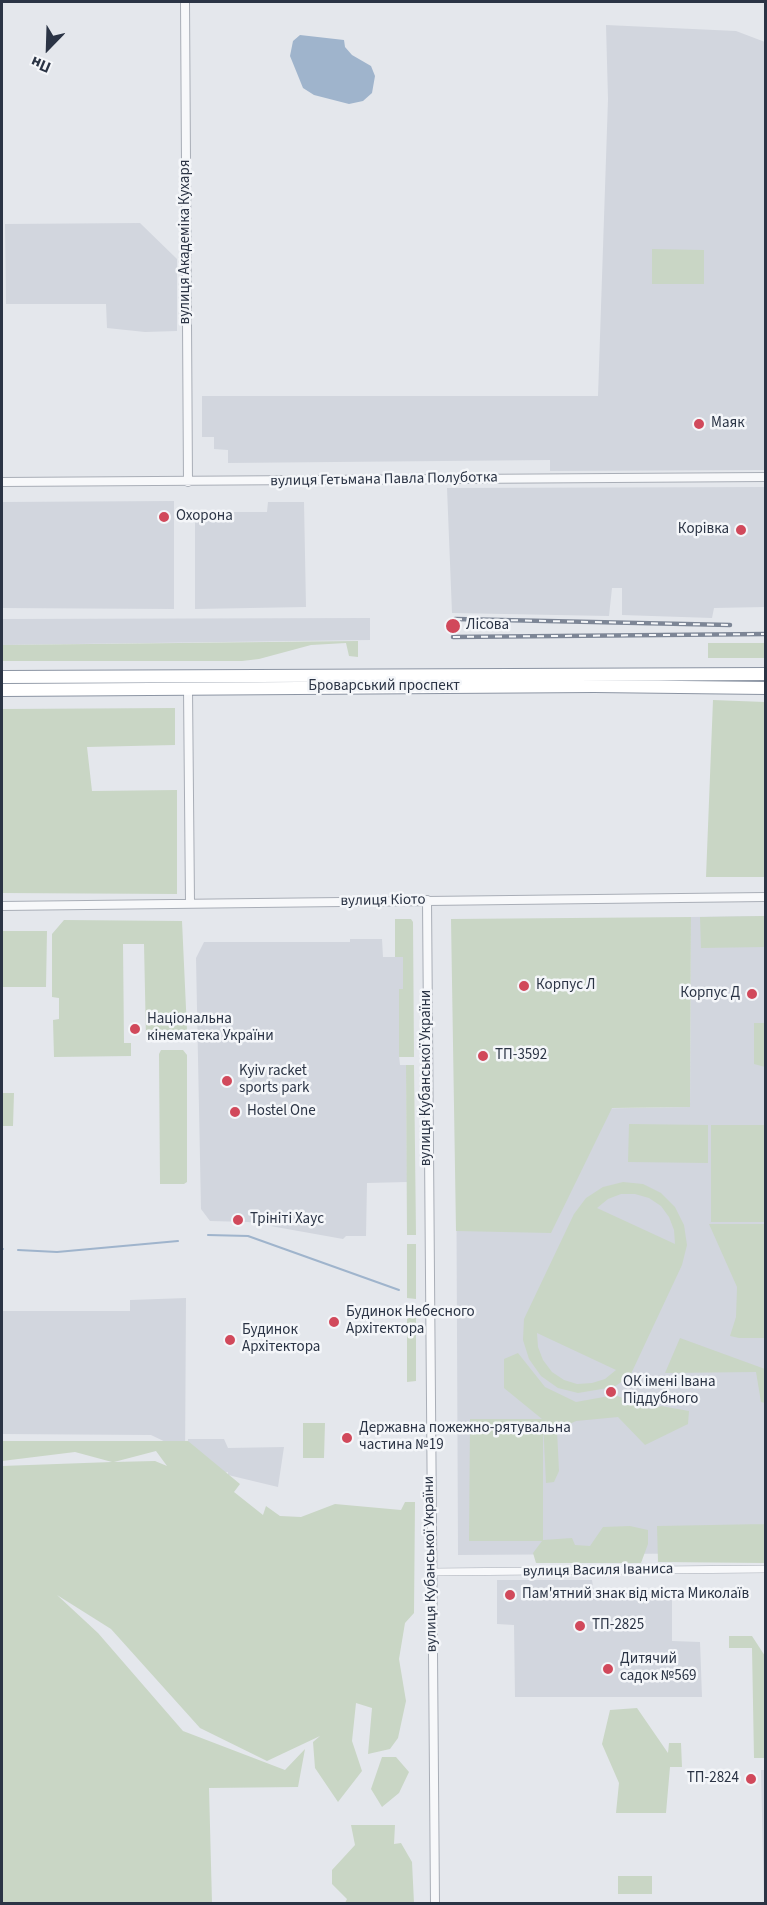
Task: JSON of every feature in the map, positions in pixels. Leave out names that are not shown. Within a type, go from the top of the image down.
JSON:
[{"type":"highway","name":"Броварський проспект","points":[[2,677],[765,674]]},
{"type":"highway","name":"Броварський проспект","points":[[2,690],[583,686],[765,688]]},
{"type":"street","name":"вулиця Академіка Кухаря","points":[[185,2],[188,482]]},
{"type":"street","name":"вулиця Гетьмана Павла Полуботка","points":[[2,483],[765,477]]},
{"type":"street","points":[[188,688],[190,903]]},
{"type":"street","name":"вулиця Кіото","points":[[2,906],[765,897]]},
{"type":"street","name":"вулиця Кубанської України","points":[[427,900],[435,1904]]},
{"type":"street","name":"вулиця Василя Іваниса","points":[[431,1572],[765,1569]]},
{"type":"shaded area","points":[[606,25],[736,31],[765,42],[765,470],[550,471],[550,460],[228,463],[228,450],[214,449],[214,437],[202,437],[202,396],[598,396],[608,99]]},
{"type":"shaded area","points":[[140,223],[177,259],[177,331],[145,332],[107,328],[106,304],[6,304],[5,224]]},
{"type":"shaded area","points":[[765,487],[765,607],[714,608],[712,618],[622,615],[622,588],[612,588],[609,616],[452,613],[447,488]]},
{"type":"shaded area","points":[[174,501],[174,609],[2,608],[2,502]]},
{"type":"shaded area","points":[[268,502],[304,502],[306,607],[195,609],[195,512],[267,512]]},
{"type":"shaded area","points":[[370,618],[370,640],[2,645],[2,619]]},
{"type":"shaded area","name":"ОК імені Івана Піддубного","points":[[765,916],[765,1553],[458,1555],[456,1111],[690,1107],[691,917]]},
{"type":"shaded area","points":[[350,939],[382,939],[383,957],[403,957],[403,989],[399,990],[399,1055],[400,1065],[406,1065],[407,1182],[367,1183],[366,1236],[346,1236],[343,1239],[248,1222],[210,1221],[201,1209],[196,958],[204,942],[350,942]]},
{"type":"shaded area","points":[[186,1298],[185,1465],[172,1445],[151,1435],[2,1434],[2,1311],[130,1311],[130,1300]]},
{"type":"shaded area","points":[[188,1439],[224,1439],[228,1448],[284,1447],[278,1487],[228,1475],[228,1472],[219,1474],[187,1468]]},
{"type":"shaded area","name":"Дитячий садок №569","points":[[497,1580],[592,1580],[594,1593],[672,1592],[672,1641],[700,1642],[702,1697],[515,1697],[514,1625],[497,1624]]},
{"type":"shaded area","points":[[761,1770],[766,1770],[765,1904],[764,1903]]},
{"type":"green space","points":[[652,249],[704,250],[704,284],[652,284]]},
{"type":"green space","points":[[358,641],[358,657],[349,656],[346,643],[311,645],[259,659],[242,661],[2,661],[2,645]]},
{"type":"green space","points":[[708,643],[765,643],[765,658],[708,658]]},
{"type":"green space","points":[[713,700],[765,702],[765,877],[706,877]]},
{"type":"green space","points":[[175,708],[175,745],[87,747],[92,791],[177,790],[177,894],[2,893],[2,709]]},
{"type":"green space","points":[[765,916],[765,947],[701,948],[700,917]]},
{"type":"green space","points":[[691,917],[690,1107],[612,1108],[551,1233],[456,1231],[451,919]]},
{"type":"green space","points":[[395,919],[411,919],[413,922],[414,1057],[399,1057],[399,989],[403,989],[403,957],[395,957]]},
{"type":"green space","points":[[64,920],[182,921],[187,1030],[183,1032],[183,1039],[146,1038],[144,944],[123,944],[124,1043],[131,1043],[131,1056],[54,1057],[53,1020],[59,1019],[59,998],[52,997],[52,934]]},
{"type":"green space","points":[[2,931],[47,931],[46,987],[2,987]]},
{"type":"green space","points":[[754,1023],[765,1023],[765,1067],[754,1064]]},
{"type":"green space","points":[[161,1050],[183,1050],[187,1055],[187,1182],[184,1184],[160,1184],[159,1054]]},
{"type":"green space","points":[[406,1065],[414,1065],[416,1235],[407,1235]]},
{"type":"green space","points":[[2,1093],[14,1093],[13,1126],[2,1126]]},
{"type":"green space","points":[[629,1124],[708,1125],[708,1163],[628,1162]]},
{"type":"green space","points":[[711,1125],[765,1125],[765,1222],[711,1222]]},
{"type":"green space","points":[[623,1182],[643,1184],[661,1193],[675,1207],[684,1225],[687,1245],[682,1265],[630,1376],[614,1387],[578,1393],[558,1388],[541,1376],[529,1359],[523,1340],[524,1319],[574,1214],[586,1198],[603,1187]],"holes":[[[621,1194],[635,1194],[649,1198],[661,1206],[674,1230],[675,1244],[597,1208],[608,1199]],[[537,1333],[616,1370],[605,1379],[592,1383],[577,1384],[564,1380],[552,1372],[543,1360],[538,1347]]]},
{"type":"green space","points":[[709,1224],[765,1224],[765,1338],[730,1336],[736,1317],[737,1287]]},
{"type":"green space","points":[[407,1244],[416,1244],[416,1299],[407,1298]]},
{"type":"green space","points":[[407,1306],[416,1307],[416,1381],[407,1382]]},
{"type":"green space","points":[[680,1338],[765,1369],[765,1403],[761,1402],[756,1372],[665,1373]]},
{"type":"green space","points":[[518,1353],[545,1387],[576,1402],[615,1395],[650,1409],[661,1406],[689,1411],[688,1424],[645,1445],[618,1417],[576,1421],[557,1430],[559,1471],[554,1482],[546,1483],[543,1421],[543,1540],[572,1538],[575,1545],[590,1546],[603,1527],[630,1526],[648,1530],[648,1544],[641,1563],[536,1563],[533,1553],[542,1541],[469,1541],[470,1419],[542,1419],[504,1388],[504,1359]]},
{"type":"green space","points":[[303,1423],[325,1423],[324,1458],[303,1458]]},
{"type":"green space","points":[[2,1441],[188,1441],[240,1484],[234,1492],[263,1515],[266,1506],[280,1516],[301,1517],[335,1504],[401,1510],[405,1502],[415,1502],[414,1613],[405,1623],[399,1659],[406,1701],[398,1738],[390,1749],[368,1754],[372,1708],[356,1703],[352,1741],[362,1771],[338,1802],[315,1768],[313,1742],[320,1736],[267,1761],[200,1728],[111,1629],[57,1595],[98,1633],[183,1731],[285,1770],[305,1749],[298,1787],[209,1788],[212,1903],[2,1903],[2,1466],[112,1462],[75,1452],[2,1461]],"holes":[[[156,1451],[167,1466],[155,1461],[114,1462]]]},
{"type":"green space","points":[[765,1524],[765,1563],[658,1562],[657,1526]]},
{"type":"green space","points":[[729,1636],[752,1636],[765,1656],[765,1758],[754,1758],[752,1648],[729,1648]]},
{"type":"green space","points":[[637,1708],[668,1753],[669,1743],[681,1743],[682,1767],[670,1767],[666,1813],[616,1813],[619,1783],[602,1744],[610,1710]]},
{"type":"green space","points":[[382,1757],[396,1757],[409,1772],[399,1793],[382,1807],[371,1789]]},
{"type":"green space","points":[[351,1825],[395,1825],[394,1844],[401,1843],[412,1862],[414,1903],[345,1903],[347,1899],[332,1884],[332,1870],[355,1845]]},
{"type":"green space","points":[[618,1876],[652,1876],[652,1894],[618,1894]]},
{"type":"water","points":[[300,35],[344,40],[345,47],[352,55],[371,66],[375,76],[372,93],[363,101],[349,104],[314,95],[303,88],[290,56],[293,41]]},
{"type":"waterway","points":[[208,1235],[248,1236],[399,1290]]},
{"type":"waterway","points":[[18,1250],[57,1252],[178,1241]]},
{"type":"railway","points":[[455,619],[730,625]]},
{"type":"railway","points":[[453,637],[766,634]]},
{"type":"place","name":"Маяк","points":[[699,424]]},
{"type":"place","name":"Охорона","points":[[164,517]]},
{"type":"place","name":"Корівка","points":[[741,530]]},
{"type":"place","name":"Лісова","points":[[453,626]]},
{"type":"place","name":"Корпус Л","points":[[524,986]]},
{"type":"place","name":"Корпус Д","points":[[752,994]]},
{"type":"place","name":"Національна кінематека України","points":[[135,1029]]},
{"type":"place","name":"ТП-3592","points":[[483,1056]]},
{"type":"place","name":"Kyiv racket sports park","points":[[227,1081]]},
{"type":"place","name":"Hostel One","points":[[235,1112]]},
{"type":"place","name":"Трініті Хаус","points":[[238,1220]]},
{"type":"place","name":"Будинок Небесного Архітектора","points":[[334,1322]]},
{"type":"place","name":"Будинок Архітектора","points":[[230,1340]]},
{"type":"place","name":"ОК імені Івана Піддубного","points":[[611,1392]]},
{"type":"place","name":"Державна пожежно-рятувальна частина №19","points":[[347,1438]]},
{"type":"place","name":"Пам'ятний знак від міста Миколаїв","points":[[510,1595]]},
{"type":"place","name":"ТП-2825","points":[[580,1626]]},
{"type":"place","name":"Дитячий садок №569","points":[[608,1669]]},
{"type":"place","name":"ТП-2824","points":[[751,1779]]}]
